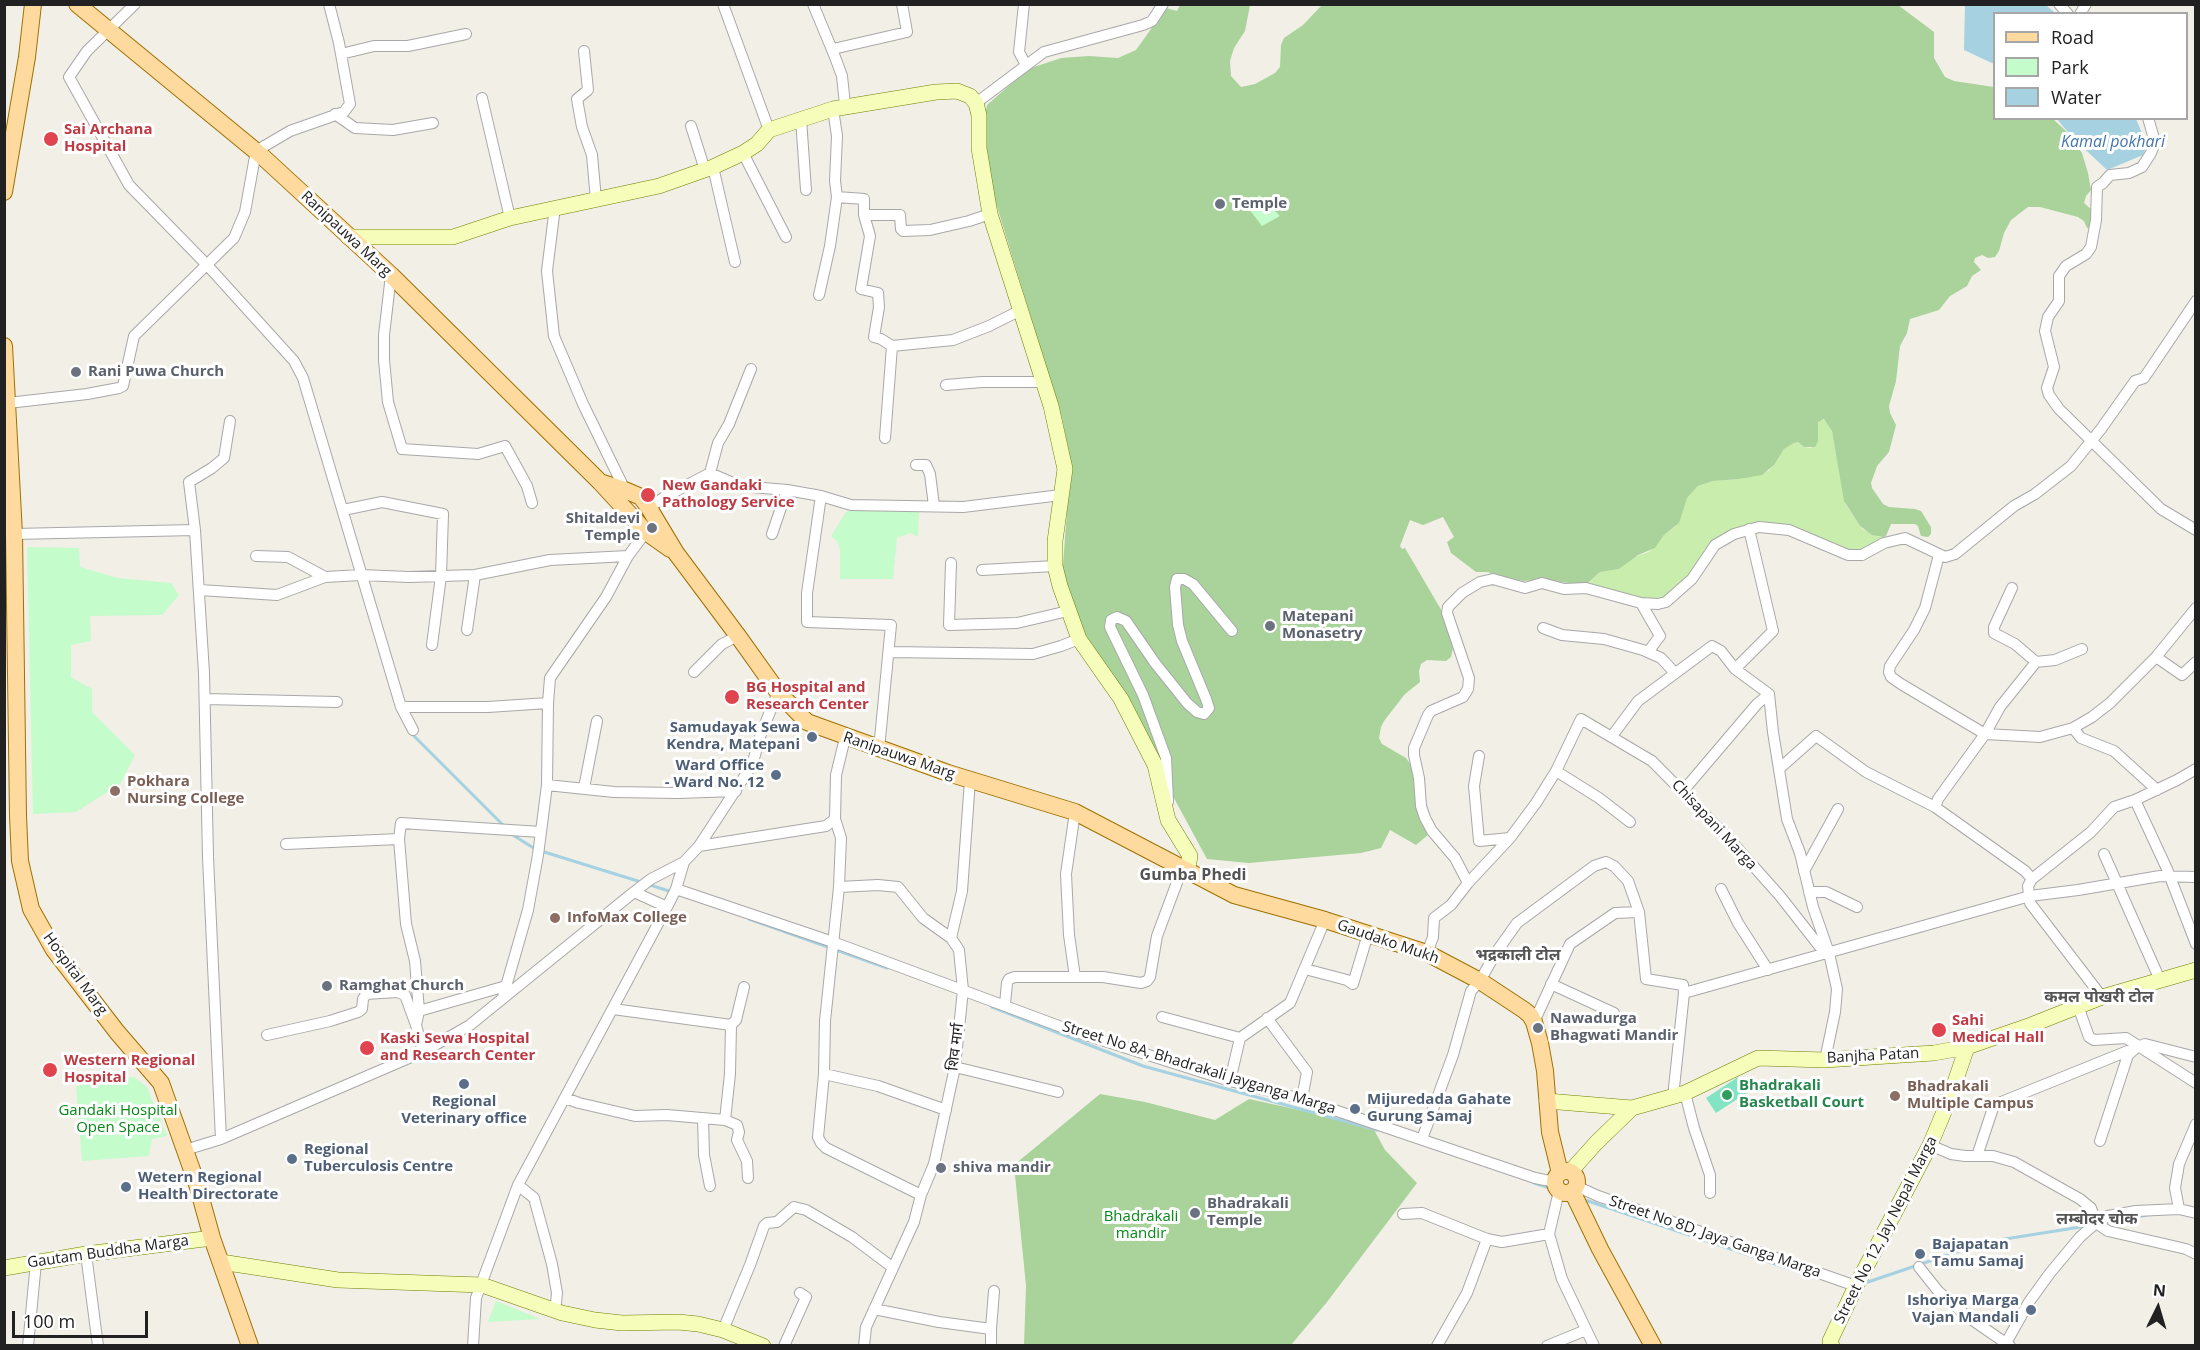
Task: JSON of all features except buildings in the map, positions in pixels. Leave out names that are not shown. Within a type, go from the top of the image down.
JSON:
[{"type":"main road","points":[[4,192],[27,57],[33,4]]},
{"type":"main road","name":"Ranipauwa Marg","points":[[77,4],[256,151],[391,275],[600,483],[646,532],[675,554],[778,692],[807,722],[845,738],[970,780],[1075,812],[1185,871]]},
{"type":"main road","points":[[348,237],[453,237],[510,218],[659,186],[709,169],[743,153],[757,144],[769,130],[839,107],[947,91],[957,91],[970,96],[976,103],[979,115],[980,160],[990,214],[1052,406],[1065,469],[1055,541],[1055,566],[1078,639],[1120,699],[1155,765],[1168,820],[1190,856],[1185,871]]},
{"type":"main road","name":"Hospital Marg","points":[[4,346],[14,534],[18,827],[20,861],[31,909],[54,950],[117,1032],[161,1083],[250,1346]]},
{"type":"main road","points":[[600,483],[641,497],[675,554]]},
{"type":"main road","name":"Gaudako Mukh","points":[[1185,871],[1234,895],[1325,920],[1427,953],[1480,981],[1530,1015],[1534,1022]]},
{"type":"main road","name":"Banjha Patan","points":[[1547,1101],[1632,1108],[1679,1095],[1758,1058],[1825,1060],[1934,1053],[1967,1047],[2102,997],[2196,970]]},
{"type":"main road","points":[[1534,1022],[1542,1054],[1550,1132],[1565,1183],[1653,1346]]},
{"type":"main road","name":"Street No 12, Jay Nepal Marga","points":[[1828,1344],[1930,1145],[1949,1100],[1967,1047]]},
{"type":"main road","points":[[1565,1183],[1596,1143],[1632,1108]]},
{"type":"main road","name":"Gautam Buddha Marga","points":[[4,1268],[86,1254],[212,1238]]},
{"type":"main road","points":[[221,1262],[338,1280],[482,1285],[550,1308],[595,1320],[622,1323],[678,1322],[723,1330],[736,1340],[763,1346]]},
{"type":"street","points":[[135,4],[87,51],[69,77],[129,185],[208,266],[294,361],[303,378],[401,707],[413,730]]},
{"type":"street","points":[[7,411],[123,386],[134,336],[234,238],[245,212],[256,151],[290,131],[344,112],[350,104],[329,6],[341,4]]},
{"type":"street","points":[[723,4],[769,130]]},
{"type":"street","points":[[813,4],[842,76],[835,182],[837,197],[830,246],[825,260],[819,295]]},
{"type":"street","points":[[833,49],[907,32],[902,4]]},
{"type":"street","points":[[1024,4],[1019,52],[1026,64]]},
{"type":"street","points":[[976,103],[1044,52],[1143,25],[1152,21],[1163,4]]},
{"type":"street","points":[[341,54],[374,46],[408,46],[466,34]]},
{"type":"street","points":[[584,51],[588,90],[577,99],[582,127],[592,154],[596,200]]},
{"type":"street","points":[[482,98],[510,218]]},
{"type":"street","points":[[335,114],[358,129],[393,130],[433,123]]},
{"type":"street","points":[[801,119],[806,190]]},
{"type":"street","points":[[2149,120],[2155,142],[2151,153],[2142,167],[2129,173],[2110,175],[2097,187],[2096,220],[2091,247],[2086,254],[2072,262],[2060,273],[2059,301],[2048,317],[2045,331],[2054,367],[2047,388],[2059,409],[2161,509],[2196,530]]},
{"type":"street","points":[[691,126],[709,169],[735,262]]},
{"type":"street","points":[[743,153],[786,237]]},
{"type":"street","points":[[837,197],[864,199],[864,214],[870,236],[861,289],[878,293],[879,307],[874,337],[892,346],[953,340],[1022,310]]},
{"type":"street","points":[[555,207],[547,270],[554,336],[624,490]]},
{"type":"street","points":[[864,214],[900,215],[901,229],[913,231],[930,230],[990,214]]},
{"type":"street","points":[[391,275],[384,335],[384,360],[388,402],[402,449],[478,454],[506,446],[527,486],[532,503]]},
{"type":"street","points":[[1468,883],[1455,858],[1432,831],[1425,818],[1421,806],[1414,748],[1431,711],[1462,697],[1470,684],[1447,613],[1448,607],[1475,585],[1492,579],[1525,588],[1542,583],[1564,589],[1586,588],[1651,605],[1666,602],[1692,579],[1715,545],[1734,534],[1749,529],[1789,530],[1848,555],[1862,555],[1884,543],[1905,538],[1939,555],[1949,557],[1962,550],[2014,506],[2035,494],[2071,466],[2101,429],[2134,381],[2144,378],[2196,301]]},
{"type":"street","points":[[885,438],[892,346]]},
{"type":"street","points":[[649,508],[710,473],[718,442],[729,424],[751,369]]},
{"type":"street","points":[[946,385],[982,382],[1043,382]]},
{"type":"street","points":[[221,1139],[208,857],[200,590],[189,482],[225,458],[230,421]]},
{"type":"street","points":[[916,465],[926,465],[930,474],[934,506]]},
{"type":"street","points":[[710,473],[740,486],[787,490],[821,496],[851,505],[963,507],[1062,495]]},
{"type":"street","points":[[772,534],[787,490]]},
{"type":"street","points":[[821,496],[807,593],[807,622],[891,625],[879,749]]},
{"type":"street","points":[[343,510],[382,502],[443,514],[441,576],[432,645]]},
{"type":"street","points":[[1736,669],[1773,631],[1749,529]]},
{"type":"street","points":[[14,534],[195,530]]},
{"type":"street","points":[[502,998],[528,910],[542,832],[547,785],[550,678],[606,597],[628,556],[646,532]]},
{"type":"street","points":[[1939,555],[1925,608],[1914,630],[1890,666],[1889,672],[1891,677],[1901,684],[1985,734],[2040,737],[2073,728],[2092,717],[2110,703],[2156,657],[2196,608]]},
{"type":"street","points":[[256,556],[288,557],[325,577]]},
{"type":"street","points":[[200,590],[277,595],[325,577],[362,574],[475,575],[550,560],[628,556]]},
{"type":"street","points":[[951,563],[949,625],[1017,623],[1068,611]]},
{"type":"street","points":[[982,570],[1055,566]]},
{"type":"street","points":[[467,630],[475,575]]},
{"type":"street","points":[[1168,820],[1166,758],[1143,695],[1110,627],[1111,620],[1117,617],[1125,621],[1187,703],[1197,712],[1204,714],[1209,708],[1182,641],[1178,625],[1175,587],[1177,579],[1184,579],[1193,584],[1232,631]]},
{"type":"street","points":[[2012,588],[1994,627],[1994,633],[2014,644],[2036,662],[2055,660],[2082,649]]},
{"type":"street","points":[[1641,603],[1660,636],[1648,652]]},
{"type":"street","points":[[1543,628],[1562,635],[1604,639],[1648,652],[1661,658],[1675,673]]},
{"type":"street","points":[[694,672],[722,644],[738,636]]},
{"type":"street","points":[[890,652],[1033,654],[1078,639]]},
{"type":"street","points":[[1612,736],[1638,701],[1712,646],[1721,651],[1736,669],[1769,694],[1787,819],[1800,853],[1809,892],[1829,953],[1837,990],[1825,1060]]},
{"type":"street","points":[[2156,657],[2182,675],[2196,662]]},
{"type":"street","points":[[1935,807],[1938,799],[1985,734],[2000,707],[2036,662]]},
{"type":"street","points":[[185,1150],[221,1139],[423,1052],[470,1025],[651,879],[684,862],[699,846],[752,765],[761,734],[778,692]]},
{"type":"street","points":[[1683,791],[1757,704],[1769,694]]},
{"type":"street","points":[[205,699],[337,702]]},
{"type":"street","points":[[401,707],[488,707],[548,703]]},
{"type":"street","name":"Chisapani Marga","points":[[1556,771],[1581,719],[1652,761],[1683,791],[1780,896],[1820,947],[1829,953]]},
{"type":"street","points":[[584,788],[597,721]]},
{"type":"street","points":[[2073,728],[2081,738],[2114,751],[2157,790]]},
{"type":"street","points":[[1780,768],[1816,736],[1866,772],[1935,807],[2025,871],[2031,879]]},
{"type":"street","points":[[845,738],[836,776],[835,819],[841,838],[839,887],[825,1021],[824,1074],[818,1137],[826,1148],[921,1195]]},
{"type":"street","points":[[1479,756],[1474,786],[1479,841],[1510,838]]},
{"type":"street","points":[[2102,997],[2030,903],[2028,886],[2031,879],[2091,832],[2114,807],[2157,790],[2196,769]]},
{"type":"street","points":[[1427,953],[1433,937],[1434,918],[1450,905],[1510,838],[1556,771],[1599,798],[1630,822]]},
{"type":"street","points":[[839,887],[878,885],[898,887],[923,918],[951,938],[962,891],[970,780]]},
{"type":"street","points":[[547,785],[614,792],[736,791]]},
{"type":"street","points":[[2135,800],[2196,944]]},
{"type":"street","points":[[1804,871],[1838,809]]},
{"type":"street","points":[[1075,812],[1066,874],[1069,935],[1075,977]]},
{"type":"street","points":[[699,846],[826,826],[835,819]]},
{"type":"street","points":[[416,1025],[419,1011],[415,961],[406,924],[399,839],[401,823],[542,832]]},
{"type":"street","points":[[286,844],[399,839]]},
{"type":"street","points":[[2104,854],[2160,980]]},
{"type":"street","points":[[473,1346],[476,1298],[518,1185],[667,907],[676,889],[684,862]]},
{"type":"street","points":[[1422,1139],[1453,1055],[1471,991],[1480,981],[1495,954],[1517,923],[1594,866],[1606,862],[1614,866],[1628,881],[1640,912],[1646,979],[1683,985],[1679,1095],[1694,1128],[1710,1175],[1710,1193]]},
{"type":"street","points":[[1005,1004],[1009,979],[1103,977],[1141,983],[1147,981],[1150,977],[1157,936],[1185,871]]},
{"type":"street","points":[[1684,993],[2030,896],[2145,878],[2196,877]]},
{"type":"street","name":"Street No 8A, Bhadrakali Jayganga Marga","points":[[676,889],[833,942],[1068,1029],[1230,1081],[1302,1099],[1535,1178],[1565,1183]]},
{"type":"street","points":[[1720,889],[1738,923],[1768,970]]},
{"type":"street","points":[[634,892],[667,907]]},
{"type":"street","points":[[1809,892],[1826,892],[1857,907]]},
{"type":"street","points":[[1534,1022],[1570,944],[1616,913],[1640,912]]},
{"type":"street","points":[[1230,1081],[1240,1038],[1290,1003],[1325,920]]},
{"type":"street","points":[[1305,969],[1347,980],[1353,984],[1368,934]]},
{"type":"street","name":"शिव मार्ग","points":[[864,1346],[866,1327],[914,1222],[921,1195],[934,1164],[946,1110],[955,1067],[963,990],[959,950],[951,938]]},
{"type":"street","points":[[1551,984],[1614,1013]]},
{"type":"street","points":[[419,1011],[506,986]]},
{"type":"street","points":[[725,1120],[730,1074],[731,1025],[736,1020],[744,987]]},
{"type":"street","points":[[267,1035],[330,1021],[358,1012],[362,1009],[366,994],[397,992],[405,995],[423,1052]]},
{"type":"street","points":[[2078,1006],[2089,1037],[2094,1040],[2126,1038],[2196,1083]]},
{"type":"street","points":[[613,1009],[731,1025]]},
{"type":"street","points":[[1162,1017],[1240,1038]]},
{"type":"street","points":[[1267,1018],[1307,1072],[1302,1099]]},
{"type":"street","points":[[1977,1156],[1994,1105],[2138,1046],[2150,1044],[2196,1057]]},
{"type":"street","points":[[2100,1141],[2128,1055],[2138,1046]]},
{"type":"street","points":[[955,1067],[1058,1092]]},
{"type":"street","points":[[824,1074],[878,1086],[946,1110]]},
{"type":"street","points":[[565,1098],[635,1116],[667,1115],[725,1120],[737,1125],[739,1128],[737,1140],[747,1161],[748,1178]]},
{"type":"street","points":[[703,1119],[704,1155],[710,1186]]},
{"type":"street","points":[[2179,1209],[2175,1188],[2179,1164],[2196,1124]]},
{"type":"street","points":[[1930,1145],[1951,1154],[1993,1156],[2014,1161],[2085,1203],[2091,1208],[2096,1223],[2108,1231],[2186,1249],[2196,1254]]},
{"type":"street","points":[[1565,1183],[1549,1234],[1562,1279],[1594,1346]]},
{"type":"street","name":"Street No 8D, Jaya Ganga Marga","points":[[1565,1183],[1856,1286]]},
{"type":"street","points":[[518,1185],[534,1198],[552,1264],[557,1293],[556,1302],[550,1308]]},
{"type":"street","points":[[723,1330],[764,1226],[767,1223],[777,1222],[794,1207],[806,1210],[852,1236],[892,1267]]},
{"type":"street","points":[[1919,1267],[1968,1317],[2008,1344],[2029,1302],[2050,1273],[2080,1237],[2096,1223],[2108,1216],[2127,1213],[2179,1209],[2196,1213]]},
{"type":"street","points":[[1403,1214],[1422,1213],[1487,1239],[1502,1242],[1549,1234]]},
{"type":"street","points":[[1437,1346],[1467,1293],[1487,1239]]},
{"type":"street","points":[[86,1254],[98,1346]]},
{"type":"street","points":[[28,1346],[36,1262]]},
{"type":"street","points":[[991,1346],[994,1291]]},
{"type":"street","points":[[784,1346],[806,1297],[800,1293]]},
{"type":"street","points":[[874,1309],[939,1322],[991,1329]]},
{"type":"street","points":[[1547,1346],[1586,1330]]},
{"type":"green space","points":[[1180,5],[1250,5],[1245,31],[1234,48],[1230,61],[1231,76],[1241,87],[1255,84],[1275,73],[1280,67],[1281,45],[1284,38],[1303,25],[1322,5],[1898,5],[1934,32],[1934,58],[1945,77],[1954,81],[1993,87],[1993,120],[2054,120],[2065,130],[2082,153],[2088,173],[2091,190],[2084,203],[2092,210],[2091,228],[2087,228],[2084,221],[2078,217],[2040,207],[2028,207],[2011,220],[1995,257],[1988,258],[1982,255],[1975,258],[1974,262],[1981,270],[1972,276],[1967,286],[1950,296],[1939,310],[1910,319],[1907,333],[1900,346],[1896,381],[1889,406],[1896,425],[1889,452],[1877,466],[1871,483],[1883,504],[1889,507],[1921,511],[1931,527],[1931,534],[1928,537],[1921,536],[1915,524],[1891,524],[1886,536],[1883,537],[1872,535],[1860,526],[1844,501],[1832,431],[1824,419],[1818,422],[1818,441],[1815,447],[1804,447],[1798,442],[1794,443],[1784,449],[1774,465],[1762,475],[1713,481],[1698,486],[1687,498],[1679,523],[1664,535],[1655,548],[1638,555],[1619,569],[1600,572],[1586,585],[1552,581],[1542,577],[1524,581],[1498,577],[1488,572],[1476,572],[1451,553],[1447,542],[1454,537],[1443,517],[1423,525],[1410,520],[1400,546],[1402,549],[1405,548],[1443,613],[1453,648],[1451,657],[1446,661],[1427,660],[1421,664],[1420,682],[1405,694],[1384,721],[1379,738],[1382,744],[1406,758],[1414,769],[1429,834],[1416,845],[1390,830],[1381,848],[1361,853],[1249,863],[1207,859],[1118,695],[1082,640],[1062,579],[1070,470],[1068,448],[1062,418],[987,174],[983,125],[987,105],[1028,69],[1061,58],[1089,56],[1118,58],[1136,50],[1166,8],[1177,11]]},
{"type":"green space","points":[[1259,195],[1280,216],[1262,226],[1249,209]]},
{"type":"green space","points":[[1820,419],[1827,421],[1832,431],[1846,505],[1862,529],[1879,537],[1886,536],[1889,541],[1853,554],[1781,527],[1725,536],[1691,577],[1667,599],[1653,603],[1587,585],[1600,572],[1619,569],[1634,557],[1649,552],[1657,545],[1664,535],[1676,526],[1687,498],[1698,486],[1769,471],[1784,449],[1794,443],[1798,442],[1804,447],[1811,448],[1818,437],[1817,426]]},
{"type":"green space","points":[[857,508],[919,511],[918,537],[910,533],[897,538],[893,579],[840,579],[840,549],[837,541],[831,536],[846,512]]},
{"type":"green space","points":[[27,547],[79,548],[80,567],[118,578],[171,583],[179,595],[162,615],[90,616],[91,641],[71,645],[71,677],[92,689],[92,712],[135,755],[120,784],[76,812],[33,814]]},
{"type":"green space","name":"Gandaki Hospital Open Space","points":[[134,1077],[147,1087],[167,1136],[152,1139],[149,1156],[82,1161],[76,1086]]},
{"type":"green space","name":"Bhadrakali Basketball Court","points":[[1738,1077],[1748,1092],[1716,1113],[1706,1098]]},
{"type":"green space","name":"Bhadrakali mandir","points":[[1100,1094],[1145,1102],[1215,1120],[1249,1099],[1372,1126],[1385,1150],[1417,1183],[1327,1302],[1291,1345],[1024,1346],[1026,1286],[1014,1165]]},
{"type":"green space","points":[[496,1301],[540,1319],[488,1322]]},
{"type":"water","points":[[1965,5],[2046,5],[2054,12],[1993,12],[1993,64],[1964,50]]},
{"type":"water","name":"Kamal pokhari","points":[[2058,120],[2136,120],[2147,145],[2143,155],[2107,170],[2071,136]]},
{"type":"waterway","points":[[411,733],[504,826]]},
{"type":"waterway","points":[[513,835],[535,849]]},
{"type":"waterway","points":[[541,851],[641,882]]},
{"type":"waterway","points":[[650,885],[672,892]]},
{"type":"waterway","points":[[749,919],[887,968]]},
{"type":"waterway","points":[[992,1007],[1143,1066],[1377,1130]]},
{"type":"waterway","points":[[1534,1183],[1556,1190]]},
{"type":"waterway","points":[[1582,1199],[1814,1277]]},
{"type":"waterway","points":[[2106,1222],[2147,1215]]},
{"type":"waterway","points":[[1862,1284],[1986,1242],[2087,1226]]},
{"type":"place","name":"Sai Archana Hospital","points":[[51,139]]},
{"type":"place","name":"Temple","points":[[1220,204]]},
{"type":"place","name":"Rani Puwa Church","points":[[76,372]]},
{"type":"place","name":"New Gandaki Pathology Service","points":[[648,495]]},
{"type":"place","name":"Shitaldevi Temple","points":[[652,528]]},
{"type":"place","name":"Matepani Monasetry","points":[[1270,626]]},
{"type":"place","name":"BG Hospital and Research Center","points":[[732,697]]},
{"type":"place","name":"Samudayak Sewa Kendra, Matepani","points":[[812,737]]},
{"type":"place","name":"Ward Office - Ward No. 12","points":[[776,775]]},
{"type":"place","name":"Pokhara Nursing College","points":[[115,791]]},
{"type":"place","name":"InfoMax College","points":[[555,918]]},
{"type":"place","name":"Ramghat Church","points":[[327,986]]},
{"type":"place","name":"Nawadurga Bhagwati Mandir","points":[[1538,1028]]},
{"type":"place","name":"Sahi Medical Hall","points":[[1939,1030]]},
{"type":"place","name":"Kaski Sewa Hospital and Research Center","points":[[367,1048]]},
{"type":"place","name":"Western Regional Hospital","points":[[50,1070]]},
{"type":"place","name":"Regional Veterinary office","points":[[464,1084]]},
{"type":"place","name":"Bhadrakali Basketball Court","points":[[1727,1095]]},
{"type":"place","name":"Bhadrakali Multiple Campus","points":[[1895,1096]]},
{"type":"place","name":"Mijuredada Gahate Gurung Samaj","points":[[1355,1109]]},
{"type":"place","name":"Regional Tuberculosis Centre","points":[[292,1159]]},
{"type":"place","name":"shiva mandir","points":[[941,1168]]},
{"type":"place","name":"Wetern Regional Health Directorate","points":[[126,1187]]},
{"type":"place","name":"Bhadrakali Temple","points":[[1195,1213]]},
{"type":"place","name":"Bajapatan Tamu Samaj","points":[[1920,1254]]},
{"type":"place","name":"Ishoriya Marga Vajan Mandali","points":[[2031,1310]]},
{"type":"district","name":"Gumba Phedi","points":[[1193,875]]},
{"type":"district","name":"भद्रकाली टोल","points":[[1518,955]]},
{"type":"district","name":"कमल पोखरी टोल","points":[[2099,997]]},
{"type":"district","name":"लम्बोदर चोक","points":[[2097,1219]]}]
